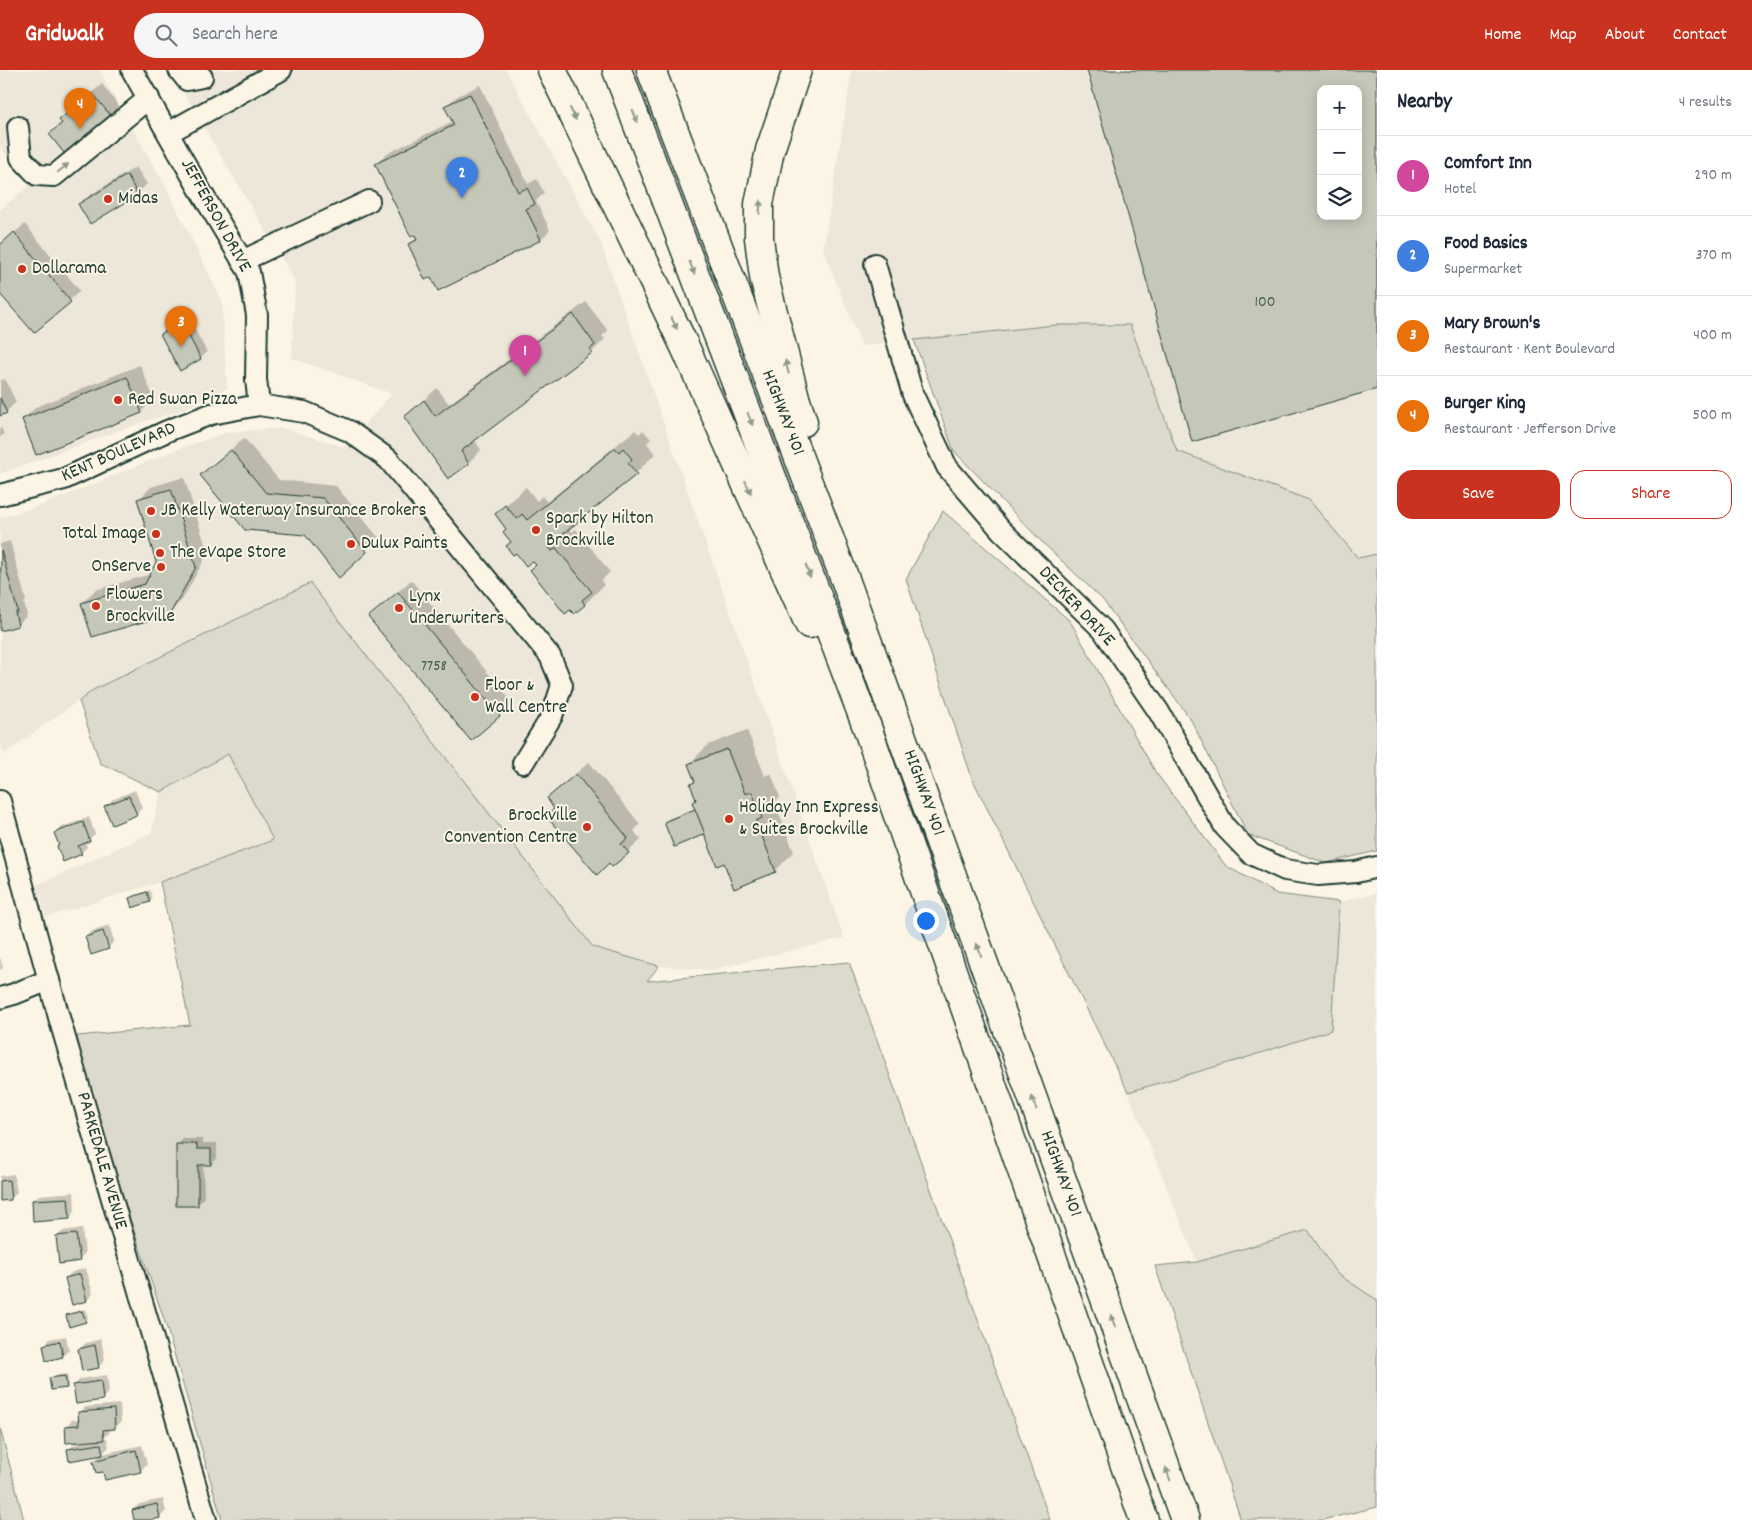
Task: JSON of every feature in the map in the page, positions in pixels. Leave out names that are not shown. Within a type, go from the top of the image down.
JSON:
[{"type":"highway","points":[[552,70],[686,347],[832,675],[867,727]]},
{"type":"highway","name":"HIGHWAY 401","points":[[617,70],[867,727],[1144,1520]]},
{"type":"highway","name":"HIGHWAY 401","points":[[651,70],[846,582],[1185,1520]]},
{"type":"highway","points":[[798,70],[770,150],[759,204],[759,238],[764,277],[796,401],[843,545],[846,582]]},
{"type":"street","name":"JEFFERSON DRIVE","points":[[132,70],[248,272],[257,315],[256,379],[258,405]]},
{"type":"street","points":[[179,70],[187,80],[202,77]]},
{"type":"street","points":[[168,133],[281,70]]},
{"type":"street","points":[[18,127],[21,158],[37,175],[54,176],[149,98]]},
{"type":"street","points":[[242,261],[369,201]]},
{"type":"street","name":"DECKER DRIVE","points":[[875,264],[913,395],[947,467],[1000,530],[1103,630],[1159,712],[1224,827],[1250,854],[1285,870],[1318,875],[1356,872],[1377,867]]},
{"type":"street","name":"KENT BOULEVARD","points":[[0,496],[64,479],[167,431],[211,414],[258,405],[304,412],[349,431],[388,458],[550,656],[562,685],[552,716],[522,763]]},
{"type":"street","name":"PARKEDALE AVENUE","points":[[0,801],[49,980],[206,1520]]},
{"type":"street","points":[[0,998],[49,980]]},
{"type":"shaded area","points":[[0,70],[99,70],[166,187],[222,301],[227,388],[177,412],[146,421],[0,474],[0,210],[32,183],[0,147]]},
{"type":"shaded area","points":[[170,70],[506,70],[600,241],[844,938],[711,970],[659,966],[593,947],[310,584],[93,690],[4,754],[0,741],[0,518],[42,505],[181,448],[228,432],[283,428],[344,447],[392,394],[292,358],[295,281]]},
{"type":"shaded area","points":[[852,70],[1377,70],[1377,554],[1358,558],[1309,500],[1176,451],[1130,325],[1055,325],[862,346],[823,250]]},
{"type":"shaded area","points":[[1055,325],[1130,325],[1177,451],[1309,500],[1358,558],[1377,554],[1377,851],[1326,863],[1248,835],[1190,718],[1102,599],[1042,542],[954,451],[914,340]]},
{"type":"shaded area","points":[[943,511],[1070,621],[1156,773],[1226,866],[1277,894],[1339,902],[1331,1030],[1242,1059],[1128,1092],[972,778],[906,579]]},
{"type":"shaded area","points":[[310,583],[593,947],[659,966],[647,981],[849,962],[1050,1520],[222,1520],[166,1325],[93,1110],[77,1036],[190,1025],[160,882],[273,840],[228,754],[161,792],[100,763],[79,701],[93,690]]},
{"type":"shaded area","points":[[228,754],[273,841],[160,882],[46,917],[37,885],[151,833],[161,792]]},
{"type":"shaded area","points":[[1377,893],[1377,1300],[1336,1273],[1308,1230],[1197,1262],[1128,1092],[1242,1059],[1331,1030],[1339,902]]},
{"type":"shaded area","points":[[1308,1230],[1336,1273],[1377,1300],[1377,1507],[1322,1520],[1241,1520],[1155,1266],[1197,1262]]},
{"type":"shaded area","points":[[0,1428],[24,1520],[0,1520]]},
{"type":"building","points":[[1087,70],[1377,70],[1377,389],[1192,442]]},
{"type":"building","points":[[92,93],[115,121],[67,157],[49,134],[62,123],[59,120]]},
{"type":"building","points":[[470,94],[518,192],[527,188],[535,204],[526,209],[541,240],[438,291],[431,277],[425,280],[408,244],[417,240],[415,235],[411,237],[375,164],[454,125],[444,106]]},
{"type":"building","name":"Midas","points":[[127,175],[138,195],[90,224],[78,204]]},
{"type":"building","name":"Dollarama","points":[[14,232],[71,302],[34,333],[0,294],[0,245]]},
{"type":"building","points":[[573,314],[595,345],[590,349],[592,353],[461,451],[469,464],[448,479],[404,417],[424,400],[435,416]]},
{"type":"building","points":[[182,323],[201,359],[180,371],[160,334]]},
{"type":"building","points":[[127,377],[142,413],[36,455],[22,419]]},
{"type":"building","points":[[0,398],[7,413],[0,416]]},
{"type":"building","name":"Spark by Hilton Brockville","points":[[615,448],[619,452],[623,448],[632,459],[628,463],[637,474],[548,546],[552,551],[556,548],[592,592],[582,600],[585,605],[574,614],[570,610],[565,614],[530,570],[536,565],[532,561],[526,566],[516,553],[513,555],[506,546],[511,542],[503,532],[506,529],[495,514],[505,505],[517,519],[522,514],[527,520]]},
{"type":"building","points":[[231,450],[266,493],[323,498],[367,552],[339,578],[305,535],[245,530],[200,475]]},
{"type":"building","points":[[171,489],[196,567],[170,614],[92,637],[81,603],[145,584],[156,562],[137,499]]},
{"type":"building","points":[[1,550],[18,612],[15,612],[18,626],[0,631]]},
{"type":"building","points":[[398,592],[500,716],[471,741],[368,617]]},
{"type":"building","name":"Holiday Inn Express & Suites Brockville","points":[[727,749],[745,794],[752,792],[762,818],[756,821],[776,872],[734,889],[724,863],[717,866],[692,802],[696,800],[690,784],[695,782],[688,764]]},
{"type":"building","name":"Brockville Convention Centre","points":[[576,774],[628,838],[621,844],[629,853],[612,867],[609,863],[597,875],[546,816],[554,809],[547,798]]},
{"type":"building","points":[[129,796],[137,815],[112,825],[104,806]]},
{"type":"building","points":[[695,809],[705,834],[674,847],[664,822]]},
{"type":"building","points":[[83,822],[90,841],[78,846],[82,854],[63,862],[54,833]]},
{"type":"building","points":[[147,892],[150,902],[132,908],[129,898]]},
{"type":"building","points":[[103,931],[109,949],[91,955],[85,937]]},
{"type":"building","points":[[176,1144],[197,1144],[197,1149],[211,1149],[211,1165],[198,1165],[198,1206],[176,1206]]},
{"type":"building","points":[[9,1180],[11,1200],[0,1201],[0,1181]]},
{"type":"building","points":[[68,1198],[70,1219],[33,1222],[32,1200]]},
{"type":"building","points":[[76,1234],[80,1261],[59,1264],[56,1236]]},
{"type":"building","points":[[80,1274],[87,1301],[72,1305],[65,1278]]},
{"type":"building","points":[[82,1311],[86,1322],[69,1327],[66,1315]]},
{"type":"building","points":[[60,1341],[63,1357],[46,1361],[43,1345]]},
{"type":"building","points":[[95,1345],[99,1368],[82,1371],[78,1349]]},
{"type":"building","points":[[65,1376],[67,1388],[51,1390],[49,1378]]},
{"type":"building","points":[[101,1381],[103,1400],[76,1404],[73,1385]]},
{"type":"building","points":[[114,1409],[115,1429],[103,1430],[104,1440],[66,1443],[65,1426],[79,1425],[78,1412]]},
{"type":"building","points":[[101,1444],[103,1455],[69,1461],[67,1449]]},
{"type":"building","points":[[136,1450],[141,1472],[105,1480],[103,1472],[96,1473],[93,1461]]},
{"type":"building","points":[[157,1504],[160,1518],[134,1520],[132,1510]]},
{"type":"place","name":"Burger King","points":[[80,129]]},
{"type":"place","name":"Food Basics","points":[[462,198]]},
{"type":"place","name":"Midas","points":[[108,199]]},
{"type":"place","name":"Dollarama","points":[[22,269]]},
{"type":"place","name":"Mary Brown's","points":[[181,347]]},
{"type":"place","name":"Comfort Inn","points":[[525,376]]},
{"type":"place","name":"Red Swan Pizza","points":[[118,400]]},
{"type":"place","name":"JB Kelly Waterway Insurance Brokers","points":[[151,511]]},
{"type":"place","name":"Spark by Hilton Brockville","points":[[536,530]]},
{"type":"place","name":"Total Image","points":[[156,534]]},
{"type":"place","name":"Dulux Paints","points":[[351,544]]},
{"type":"place","name":"The eVape Store","points":[[160,553]]},
{"type":"place","name":"OnServe","points":[[161,567]]},
{"type":"place","name":"Flowers Brockville","points":[[96,606]]},
{"type":"place","name":"Lynx Underwriters","points":[[399,608]]},
{"type":"place","name":"Floor & Wall Centre","points":[[475,697]]},
{"type":"place","name":"Holiday Inn Express & Suites Brockville","points":[[729,819]]},
{"type":"place","name":"Brockville Convention Centre","points":[[587,827]]}]
